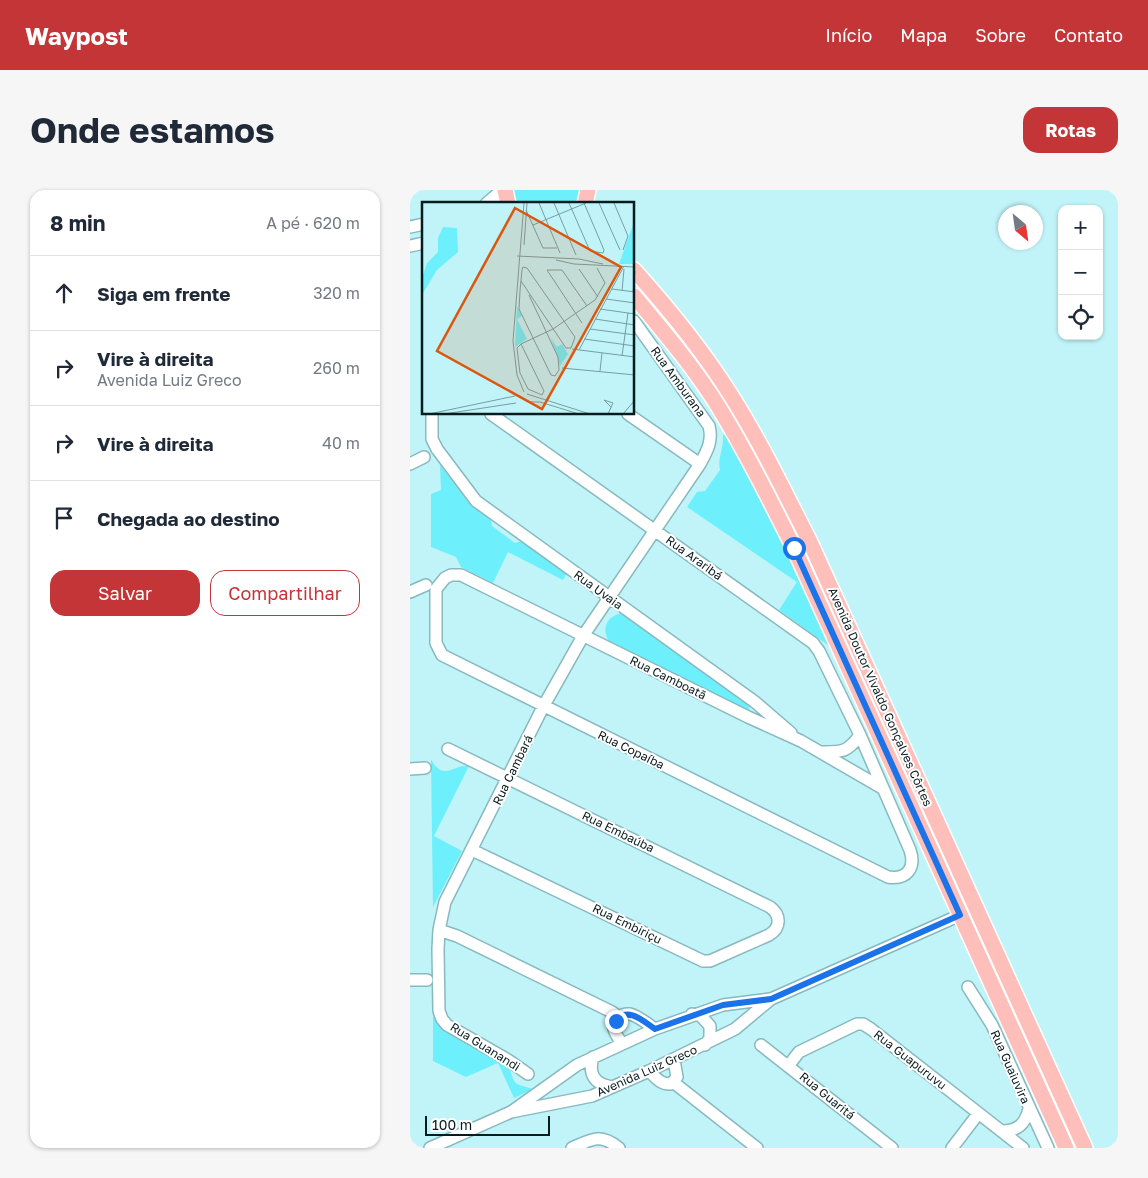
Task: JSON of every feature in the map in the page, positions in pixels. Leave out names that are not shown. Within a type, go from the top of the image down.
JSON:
[{"type":"main road","points":[[503,190],[507,202]]},
{"type":"main road","name":"Avenida Doutor Vivaldo Gonçalves Côrtes","points":[[635,271],[693,342],[732,396],[763,449],[810,542],[1085,1148]]},
{"type":"main road","name":"Avenida Doutor Vivaldo Gonçalves Côrtes","points":[[635,297],[683,354],[717,404],[748,458],[794,548],[1066,1148]]},
{"type":"street","points":[[488,202],[503,190]]},
{"type":"street","name":"Rua Amburana","points":[[635,322],[709,426],[711,440],[709,448]]},
{"type":"street","name":"Rua Uvaia","points":[[432,415],[432,439],[437,449],[476,501],[608,598],[755,702],[801,741]]},
{"type":"street","name":"Rua Araribá","points":[[492,415],[812,643],[819,651],[860,735],[910,850],[913,858],[906,873]]},
{"type":"street","points":[[629,415],[700,464]]},
{"type":"street","name":"Rua Cambará","points":[[439,930],[446,902],[543,707],[582,636],[656,530],[709,448]]},
{"type":"street","points":[[410,464],[424,458]]},
{"type":"street","name":"Rua Camboatã","points":[[451,575],[462,575],[582,636],[801,741],[882,788]]},
{"type":"street","name":"Rua Copaíba","points":[[451,575],[445,578],[436,589],[436,643],[438,650],[448,659],[888,877],[895,878],[906,873]]},
{"type":"street","points":[[410,592],[426,585]]},
{"type":"street","points":[[748,717],[755,702]]},
{"type":"street","points":[[820,752],[842,752],[853,744],[860,735]]},
{"type":"street","name":"Rua Embaúba","points":[[448,749],[770,907],[777,914],[778,924]]},
{"type":"street","points":[[410,769],[425,768]]},
{"type":"street","name":"Rua Embiriçu","points":[[472,850],[703,961],[710,961],[769,935],[774,932],[778,924]]},
{"type":"street","name":"Avenida Luiz Greco","points":[[511,1112],[592,1096],[674,1060],[735,1028],[771,999],[976,908]]},
{"type":"street","points":[[439,930],[456,936],[619,1017]]},
{"type":"street","name":"Rua Guanandi","points":[[439,930],[439,1011],[442,1019],[447,1025],[508,1060],[528,1074]]},
{"type":"street","points":[[410,980],[427,980]]},
{"type":"street","name":"Rua Guaiuvira","points":[[968,987],[992,1025],[1048,1148]]},
{"type":"street","name":"Avenida Luiz Greco","points":[[430,1148],[511,1112],[577,1065],[655,1029],[692,1014],[723,1005],[771,999]]},
{"type":"street","points":[[622,1044],[614,1029],[619,1017],[630,1014],[655,1029]]},
{"type":"street","points":[[692,1014],[700,1016],[710,1026],[710,1038],[705,1044]]},
{"type":"street","name":"Rua Guapuruvu","points":[[789,1065],[799,1052],[857,1024],[863,1024],[1023,1148]]},
{"type":"street","name":"Rua Guaritá","points":[[762,1045],[892,1148]]},
{"type":"street","points":[[593,1057],[592,1075],[601,1084],[612,1087]]},
{"type":"street","points":[[673,1082],[677,1073],[674,1060]]},
{"type":"street","points":[[648,1071],[664,1084],[673,1082]]},
{"type":"street","points":[[673,1082],[757,1148]]},
{"type":"street","points":[[1002,1131],[1010,1131],[1022,1124],[1029,1109]]},
{"type":"street","points":[[952,1148],[978,1114]]},
{"type":"street","points":[[572,1148],[593,1139],[605,1139],[619,1148]]},
{"type":"shaded area","points":[[509,190],[584,190],[581,202],[512,202]]},
{"type":"shaded area","points":[[726,432],[753,480],[832,648],[779,610],[797,582],[687,507],[697,492],[705,491],[720,470],[719,462],[723,435]]},
{"type":"shaded area","points":[[440,465],[470,504],[491,520],[492,526],[515,543],[521,541],[567,573],[563,580],[508,552],[493,583],[461,567],[456,557],[431,547],[431,494],[441,490]]},
{"type":"shaded area","points":[[624,613],[750,704],[749,710],[745,711],[609,641],[605,631],[608,622],[614,616]]},
{"type":"shaded area","points":[[431,759],[440,770],[445,771],[469,766],[434,836],[462,851],[433,907]]},
{"type":"shaded area","points":[[433,1016],[509,1066],[516,1083],[533,1089],[514,1098],[498,1063],[466,1077],[433,1061]]},
{"type":"route","points":[[616,1021],[622,1015],[630,1014],[655,1029],[692,1014],[723,1005],[771,999],[960,915],[794,548]]}]
